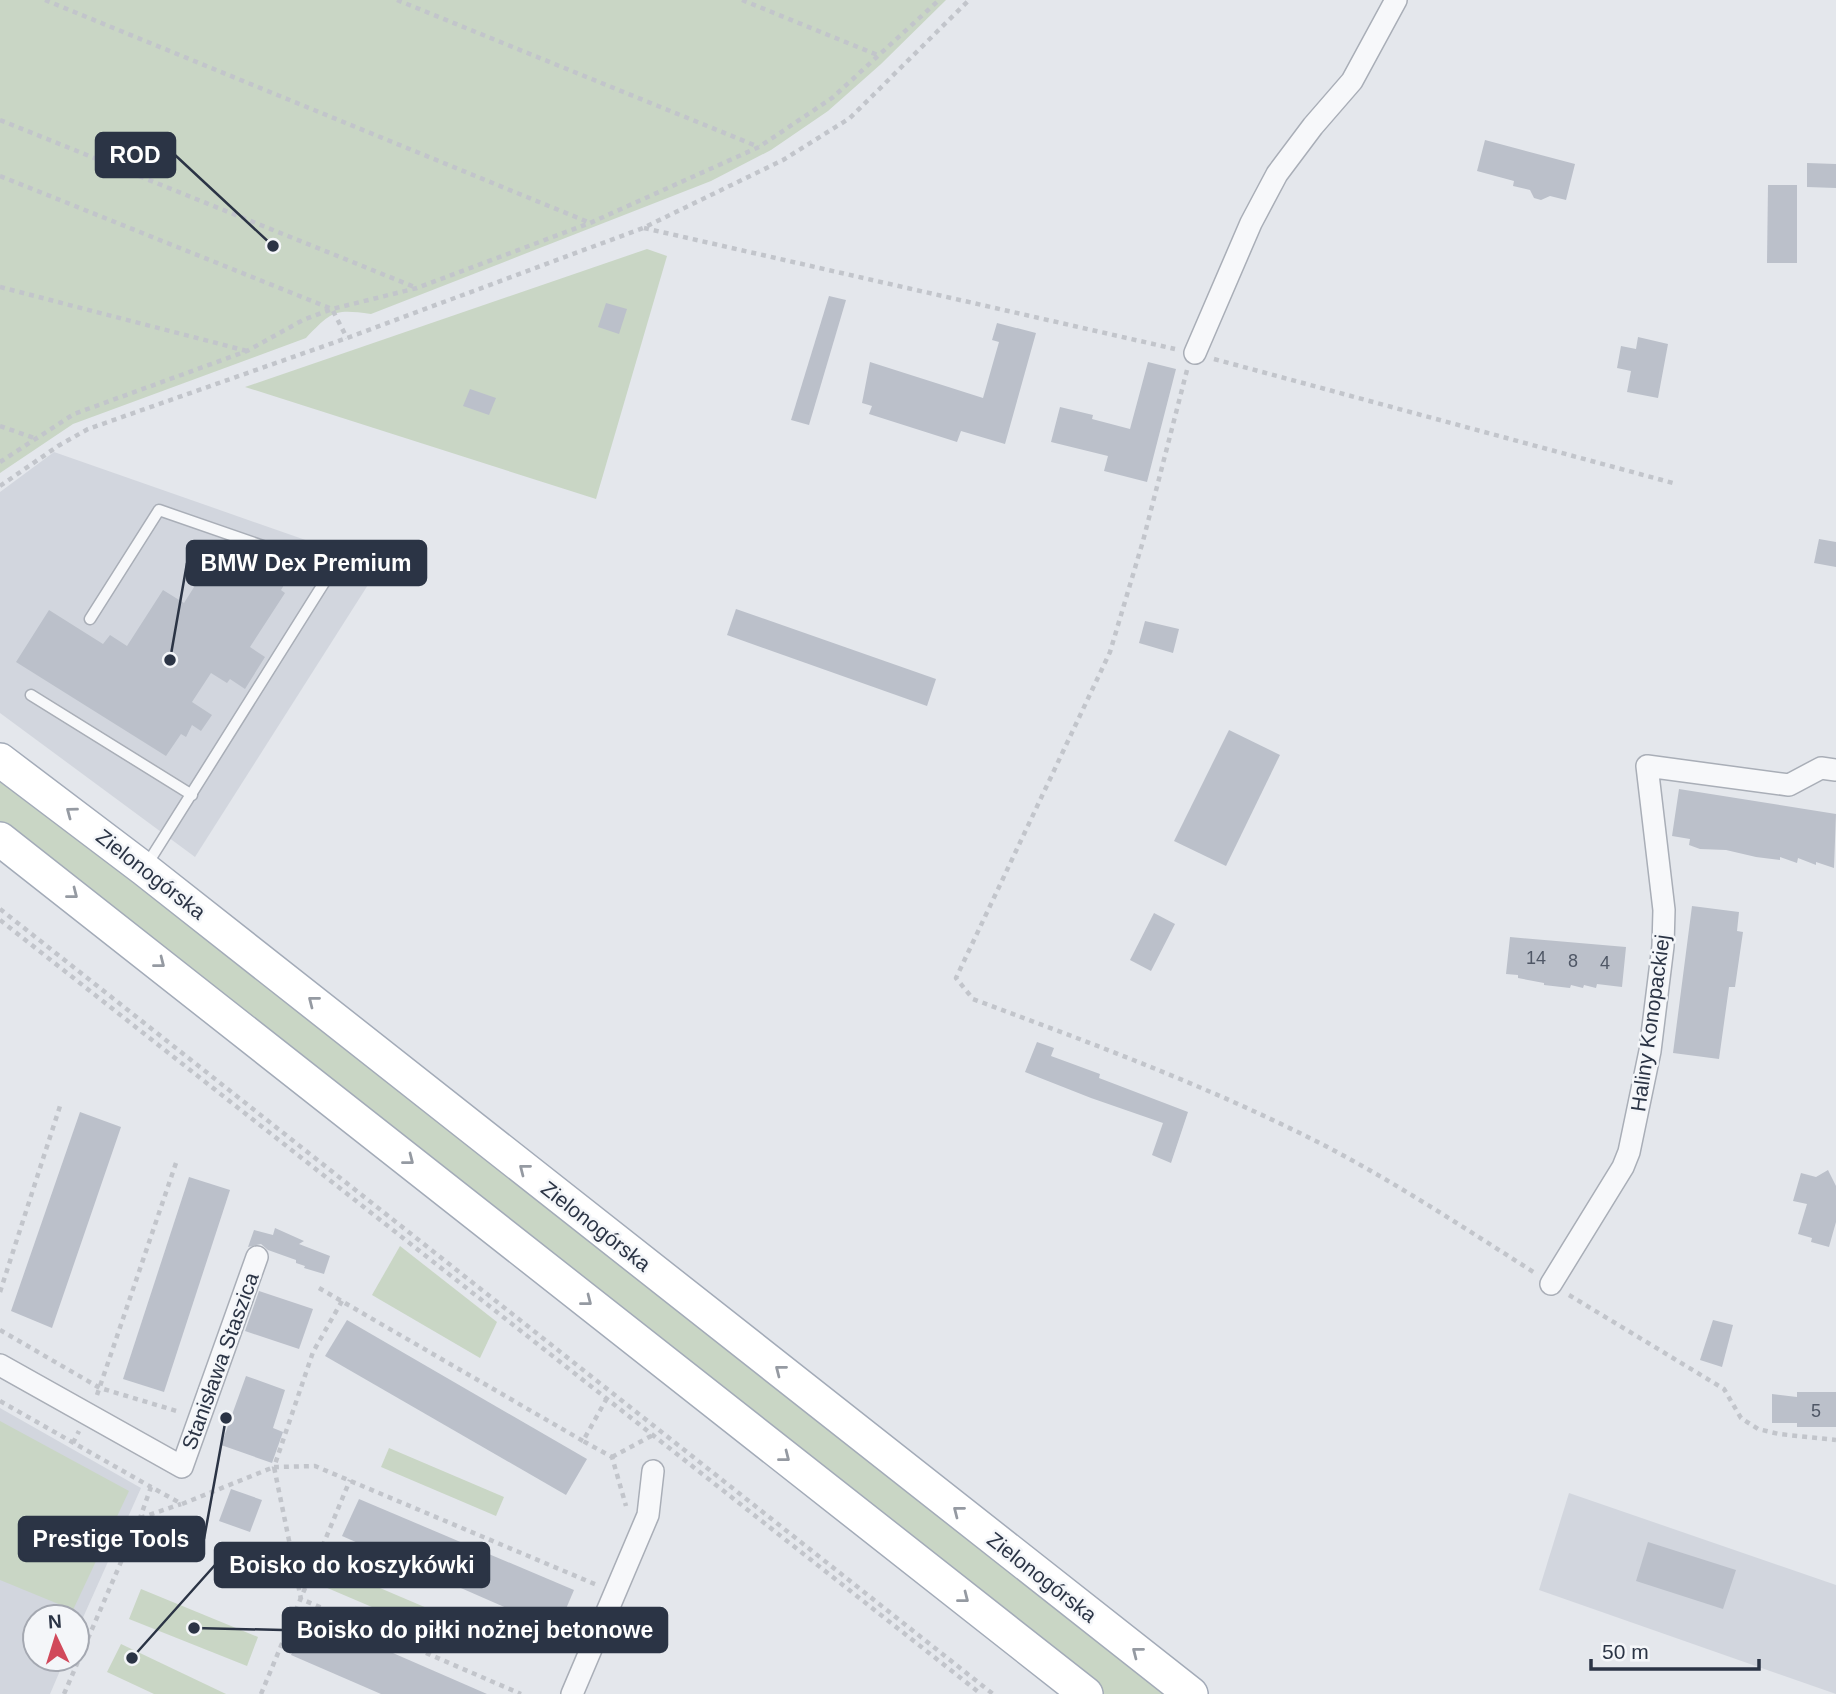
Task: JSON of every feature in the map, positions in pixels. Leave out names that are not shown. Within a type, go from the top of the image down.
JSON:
[{"type":"main road","name":"Zielonogórska","points":[[0,760],[144,869],[1191,1694]]},
{"type":"main road","points":[[0,839],[1086,1694]]},
{"type":"street","points":[[1195,353],[1251,223],[1277,174],[1312,126],[1352,81],[1396,0]]},
{"type":"street","name":"Haliny Konopackiej","points":[[1551,1283],[1623,1167],[1629,1152],[1650,1051],[1664,946],[1664,910],[1647,766],[1790,785],[1821,768],[1836,769]]},
{"type":"street","name":"Stanisława Staszica","points":[[0,1366],[182,1467],[257,1256]]},
{"type":"street","points":[[572,1694],[649,1515],[653,1471]]},
{"type":"lane","points":[[90,619],[159,510],[332,570],[144,869]]},
{"type":"lane","points":[[31,695],[192,795]]},
{"type":"path","points":[[45,0],[590,223]]},
{"type":"path","points":[[397,0],[759,147]]},
{"type":"path","points":[[742,0],[880,56]]},
{"type":"path","points":[[0,462],[74,414],[247,351],[303,320],[332,309],[417,288],[590,223],[759,147],[832,98],[939,0]]},
{"type":"path","points":[[0,486],[88,429],[346,338],[643,228],[783,160],[850,118],[969,0]]},
{"type":"path","points":[[0,120],[417,288]]},
{"type":"path","points":[[0,176],[332,309],[346,338]]},
{"type":"path","points":[[643,228],[1195,353],[1673,483]]},
{"type":"path","points":[[0,287],[247,351]]},
{"type":"path","points":[[1195,353],[1186,372],[1143,541],[1110,652],[956,978],[973,999],[1227,1098],[1335,1151],[1404,1190],[1724,1388],[1741,1418],[1759,1429],[1836,1440]]},
{"type":"path","points":[[0,426],[34,438]]},
{"type":"path","points":[[0,909],[993,1694]]},
{"type":"path","points":[[0,920],[981,1694]]},
{"type":"path","points":[[0,1292],[61,1102]]},
{"type":"path","points":[[73,1443],[100,1388],[176,1163]]},
{"type":"path","points":[[319,1288],[612,1457],[626,1504],[626,1514]]},
{"type":"path","points":[[301,1599],[274,1467],[313,1352],[342,1301]]},
{"type":"path","points":[[0,1330],[100,1388],[199,1418]]},
{"type":"path","points":[[583,1440],[607,1398]]},
{"type":"path","points":[[0,1401],[182,1504]]},
{"type":"path","points":[[612,1457],[653,1435]]},
{"type":"path","points":[[140,1518],[274,1467],[315,1466],[598,1586]]},
{"type":"path","points":[[261,1694],[350,1480]]},
{"type":"path","points":[[64,1694],[151,1487]]},
{"type":"path","points":[[593,1598],[604,1573]]},
{"type":"path","points":[[301,1599],[521,1694]]},
{"type":"shaded area","points":[[54,452],[380,566],[195,857],[0,713],[0,492]]},
{"type":"shaded area","points":[[0,1408],[141,1488],[90,1603],[21,1603],[21,1673],[59,1673],[50,1694],[0,1694]]},
{"type":"shaded area","points":[[1569,1493],[1836,1585],[1836,1694],[1539,1590]]},
{"type":"green space","points":[[0,0],[946,0],[828,111],[771,150],[711,181],[371,314],[334,314],[306,338],[73,424],[0,473]]},
{"type":"green space","points":[[647,249],[667,256],[596,499],[245,387]]},
{"type":"green space","points":[[0,781],[98,855],[1166,1694],[1097,1694],[0,827]]},
{"type":"green space","points":[[400,1246],[497,1322],[480,1358],[372,1295]]},
{"type":"green space","points":[[0,1421],[129,1491],[76,1603],[56,1603],[0,1580]]},
{"type":"green space","points":[[389,1448],[504,1497],[496,1516],[381,1467]]},
{"type":"green space","points":[[333,1568],[448,1617],[440,1636],[325,1587]]},
{"type":"green space","points":[[141,1589],[258,1637],[247,1666],[129,1619]]},
{"type":"green space","points":[[121,1644],[226,1694],[154,1694],[107,1672]]},
{"type":"building","points":[[1485,140],[1575,164],[1566,200],[1550,196],[1541,200],[1534,198],[1530,190],[1513,186],[1514,181],[1477,171]]},
{"type":"building","points":[[1807,163],[1836,164],[1836,188],[1807,187]]},
{"type":"building","points":[[1768,185],[1797,185],[1797,263],[1767,263]]},
{"type":"building","points":[[829,296],[846,300],[809,425],[791,420]]},
{"type":"building","points":[[606,303],[627,309],[619,334],[598,327]]},
{"type":"building","points":[[997,323],[1036,333],[1005,444],[961,431],[957,442],[869,414],[872,406],[862,403],[870,362],[983,398],[999,342],[992,340]]},
{"type":"building","points":[[1638,337],[1668,344],[1658,398],[1627,392],[1631,371],[1617,368],[1621,346],[1636,349]]},
{"type":"building","points":[[1148,362],[1176,369],[1147,482],[1104,471],[1108,456],[1051,442],[1060,407],[1093,415],[1092,419],[1130,429]]},
{"type":"building","points":[[470,389],[496,398],[489,415],[463,406]]},
{"type":"building","points":[[1819,539],[1836,542],[1836,567],[1814,563]]},
{"type":"building","points":[[218,549],[267,581],[277,564],[291,573],[281,590],[285,593],[250,647],[265,657],[245,689],[230,679],[227,683],[211,673],[192,702],[212,715],[201,731],[192,725],[186,737],[181,734],[166,756],[16,662],[49,610],[103,644],[110,635],[127,646],[163,590],[184,603]]},
{"type":"building","points":[[736,609],[936,679],[927,706],[727,635]]},
{"type":"building","points":[[1145,621],[1179,629],[1173,653],[1139,643]]},
{"type":"building","points":[[1229,730],[1280,755],[1226,866],[1174,841]]},
{"type":"building","points":[[1679,789],[1836,814],[1834,868],[1798,858],[1797,863],[1780,857],[1780,860],[1756,857],[1689,845],[1690,839],[1672,836]]},
{"type":"building","points":[[1692,906],[1739,912],[1737,931],[1743,932],[1735,987],[1729,987],[1719,1059],[1673,1053]]},
{"type":"building","points":[[1154,913],[1175,924],[1151,971],[1130,960]]},
{"type":"building","points":[[1510,937],[1626,947],[1622,987],[1597,984],[1596,988],[1571,985],[1570,988],[1544,985],[1518,978],[1518,975],[1506,974]]},
{"type":"building","points":[[1037,1042],[1054,1048],[1051,1056],[1100,1074],[1099,1078],[1188,1112],[1171,1163],[1152,1155],[1163,1123],[1025,1072]]},
{"type":"building","points":[[80,1112],[121,1127],[52,1328],[11,1311]]},
{"type":"building","points":[[1828,1170],[1836,1186],[1836,1222],[1829,1247],[1811,1242],[1812,1238],[1798,1234],[1807,1204],[1793,1201],[1801,1173],[1816,1177]]},
{"type":"building","points":[[189,1177],[230,1190],[164,1392],[123,1379]]},
{"type":"building","points":[[275,1228],[304,1241],[299,1244],[330,1256],[324,1274],[304,1268],[305,1266],[296,1263],[296,1260],[268,1250],[261,1244],[248,1247],[254,1230],[273,1235]]},
{"type":"building","points":[[259,1291],[313,1309],[299,1349],[245,1331]]},
{"type":"building","points":[[347,1320],[587,1459],[566,1495],[325,1356]]},
{"type":"building","points":[[1713,1320],[1733,1325],[1722,1367],[1700,1360]]},
{"type":"building","points":[[246,1376],[285,1390],[273,1428],[283,1432],[272,1463],[221,1445]]},
{"type":"building","points":[[1797,1392],[1836,1392],[1836,1427],[1797,1427],[1797,1423],[1772,1423],[1772,1394],[1797,1397]]},
{"type":"building","points":[[231,1489],[262,1500],[250,1532],[219,1521]]},
{"type":"building","points":[[359,1499],[574,1590],[557,1630],[342,1536]]},
{"type":"building","points":[[1648,1542],[1736,1570],[1723,1609],[1636,1581]]},
{"type":"building","points":[[308,1616],[487,1694],[381,1694],[291,1655]]},
{"type":"place","name":"ROD","points":[[273,246]]},
{"type":"place","name":"BMW Dex Premium","points":[[170,660]]},
{"type":"place","name":"Prestige Tools","points":[[226,1418]]},
{"type":"place","name":"Boisko do piłki nożnej betonowe","points":[[194,1628]]},
{"type":"place","name":"Boisko do koszykówki","points":[[132,1658]]}]
